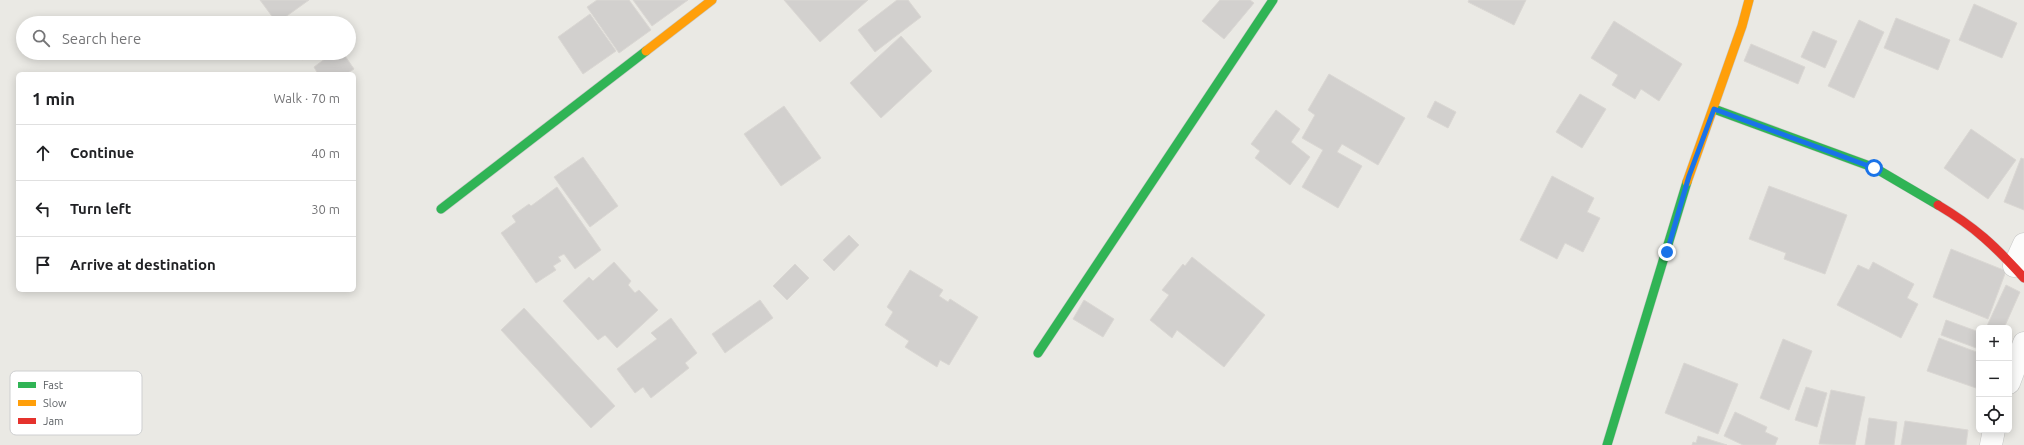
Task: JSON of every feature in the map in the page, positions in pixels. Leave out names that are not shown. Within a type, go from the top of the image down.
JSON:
[{"type":"street","points":[[441,209],[712,0]]},
{"type":"street","points":[[1038,353],[1273,0]]},
{"type":"street","points":[[1607,445],[1689,176],[1714,109],[1742,26],[1749,0]]},
{"type":"street","points":[[1714,109],[1874,168],[1965,221],[1994,245],[2019,272]]},
{"type":"street","points":[[2019,272],[2024,244]]},
{"type":"street","points":[[2012,375],[2024,343]]},
{"type":"street","points":[[1991,445],[1993,433]]},
{"type":"building","points":[[260,0],[309,0],[287,16],[272,16]]},
{"type":"building","points":[[597,0],[629,0],[651,30],[619,53],[587,7]]},
{"type":"building","points":[[633,0],[688,0],[652,26]]},
{"type":"building","points":[[784,0],[868,0],[820,42]]},
{"type":"building","points":[[897,0],[908,0],[921,17],[875,52],[858,30]]},
{"type":"building","points":[[1220,0],[1250,0],[1254,3],[1224,39],[1202,21]]},
{"type":"building","points":[[1469,0],[1526,0],[1514,25],[1468,2]]},
{"type":"building","points":[[1974,4],[2017,23],[2002,58],[1959,40]]},
{"type":"building","points":[[590,14],[616,51],[583,74],[558,37]]},
{"type":"building","points":[[1896,18],[1950,40],[1938,70],[1884,48]]},
{"type":"building","points":[[1859,20],[1884,32],[1854,98],[1828,86]]},
{"type":"building","points":[[1614,21],[1682,64],[1659,101],[1641,89],[1635,99],[1612,85],[1618,75],[1591,58]]},
{"type":"building","points":[[1813,31],[1837,41],[1825,68],[1801,57]]},
{"type":"building","points":[[901,36],[932,71],[881,118],[850,83]]},
{"type":"building","points":[[1751,44],[1805,67],[1798,84],[1744,61]]},
{"type":"building","points":[[324,60],[348,60],[354,69],[349,72],[317,72],[314,67]]},
{"type":"building","points":[[1329,74],[1405,118],[1378,165],[1342,144],[1337,152],[1362,166],[1338,208],[1302,187],[1323,150],[1302,138],[1315,115],[1308,110]]},
{"type":"building","points":[[1580,94],[1606,109],[1582,148],[1556,132]]},
{"type":"building","points":[[1435,101],[1456,112],[1448,128],[1427,117]]},
{"type":"building","points":[[784,106],[821,158],[781,186],[744,134]]},
{"type":"building","points":[[1276,110],[1300,129],[1291,142],[1310,157],[1290,185],[1255,158],[1260,151],[1251,144]]},
{"type":"building","points":[[1971,129],[2016,160],[1988,199],[1944,168]]},
{"type":"building","points":[[583,157],[618,206],[590,227],[554,177]]},
{"type":"building","points":[[2021,158],[2024,159],[2024,210],[2004,202]]},
{"type":"building","points":[[1552,176],[1594,198],[1587,212],[1600,218],[1583,252],[1565,243],[1557,259],[1520,240]]},
{"type":"building","points":[[1769,186],[1847,215],[1825,274],[1784,259],[1786,253],[1749,239]]},
{"type":"building","points":[[557,187],[601,250],[575,269],[564,254],[558,257],[561,261],[553,266],[556,270],[536,283],[501,233],[516,222],[512,216],[529,204],[531,206]]},
{"type":"building","points":[[849,235],[859,245],[834,271],[823,260]]},
{"type":"building","points":[[1951,249],[2006,271],[1988,319],[1933,297]]},
{"type":"building","points":[[1192,257],[1265,315],[1224,367],[1177,330],[1172,338],[1150,320],[1169,295],[1162,290],[1183,264],[1185,266]]},
{"type":"building","points":[[614,262],[631,281],[628,285],[635,293],[639,290],[658,310],[617,348],[605,335],[598,340],[563,301],[589,277],[593,281]]},
{"type":"building","points":[[1873,262],[1914,284],[1907,298],[1918,304],[1901,338],[1837,305],[1858,265],[1869,270]]},
{"type":"building","points":[[795,264],[809,278],[787,300],[773,286]]},
{"type":"building","points":[[910,270],[943,290],[939,296],[948,302],[950,299],[978,317],[949,365],[940,360],[937,367],[905,347],[909,341],[885,325],[893,312],[887,307]]},
{"type":"building","points":[[2006,285],[2020,292],[2005,325],[1987,325]]},
{"type":"building","points":[[760,300],[773,318],[725,353],[712,334]]},
{"type":"building","points":[[1084,300],[1114,319],[1103,337],[1073,319]]},
{"type":"building","points":[[524,308],[615,406],[591,428],[501,330]]},
{"type":"building","points":[[671,318],[697,353],[685,363],[689,368],[651,398],[643,387],[635,393],[617,369],[657,339],[651,333]]},
{"type":"building","points":[[1946,320],[1976,331],[1976,348],[1941,335]]},
{"type":"building","points":[[1939,338],[1976,352],[1976,388],[1927,371]]},
{"type":"building","points":[[1783,339],[1812,351],[1789,410],[1760,398]]},
{"type":"building","points":[[1684,363],[1738,384],[1718,434],[1665,413]]},
{"type":"building","points":[[1806,387],[1827,393],[1817,427],[1795,420]]},
{"type":"building","points":[[1831,390],[1865,397],[1855,445],[1819,444]]},
{"type":"building","points":[[1735,412],[1767,427],[1765,432],[1778,438],[1775,445],[1743,445],[1724,436]]},
{"type":"building","points":[[1869,418],[1897,422],[1894,445],[1865,445]]},
{"type":"building","points":[[1905,421],[1968,430],[1966,445],[1901,445]]},
{"type":"building","points":[[1698,436],[1727,445],[1692,445],[1693,442],[1696,443]]},
{"type":"traffic: fast","points":[[1038,353],[1273,0]]},
{"type":"traffic: fast","points":[[441,209],[646,51]]},
{"type":"traffic: fast","points":[[1714,109],[1875,168],[1938,205]]},
{"type":"traffic: fast","points":[[1607,445],[1687,182]]},
{"type":"traffic: slow","points":[[646,51],[712,0]]},
{"type":"traffic: slow","points":[[1687,182],[1742,26],[1749,0]]},
{"type":"traffic: jam","points":[[1938,205],[1974,229],[2004,256],[2024,278]]},
{"type":"route","points":[[1667,252],[1689,176],[1714,109],[1874,168]]}]
